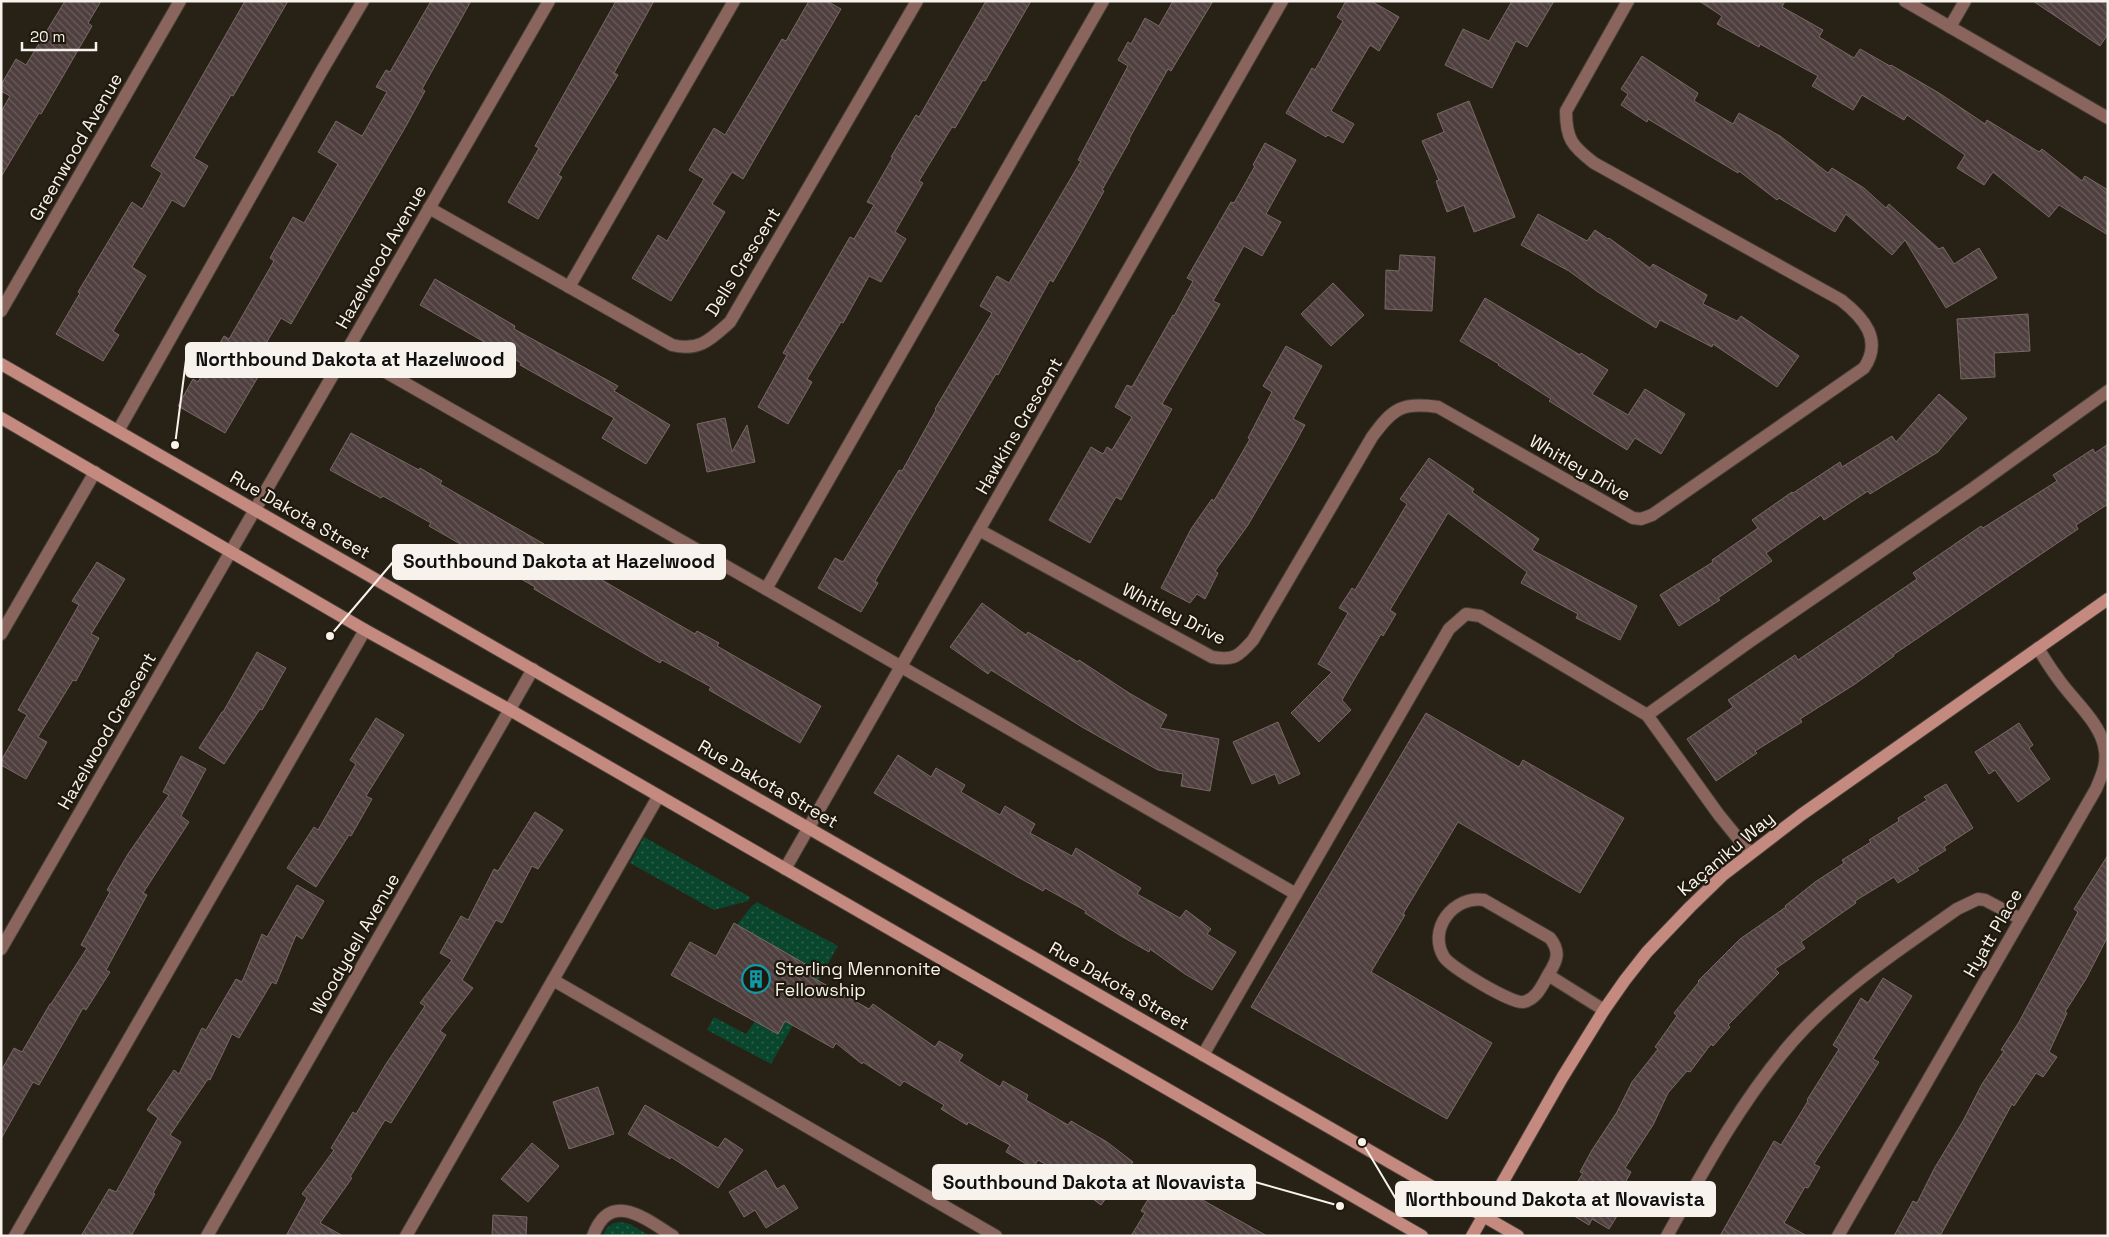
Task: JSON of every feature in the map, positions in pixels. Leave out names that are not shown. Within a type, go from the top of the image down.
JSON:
[{"type":"main road","name":"Rue Dakota Street","points":[[1,364],[1518,1236]]},
{"type":"main road","points":[[1,418],[365,630],[510,710],[1422,1236]]},
{"type":"main road","name":"Kaçaniku Way","points":[[1472,1236],[1562,1078],[1604,1010],[1625,980],[1668,929],[1723,875],[1750,853],[2108,599]]},
{"type":"street","name":"Greenwood Avenue","points":[[1,311],[180,1]]},
{"type":"street","points":[[118,431],[363,1]]},
{"type":"street","name":"Hazelwood Avenue","points":[[244,530],[549,1]]},
{"type":"street","points":[[569,287],[734,1]]},
{"type":"street","name":"Dells Crescent","points":[[429,208],[672,345],[684,348],[698,346],[712,338],[730,322],[917,1]]},
{"type":"street","points":[[766,589],[1103,1]]},
{"type":"street","name":"Hawkins Crescent","points":[[785,869],[1282,1]]},
{"type":"street","name":"Whitley Drive","points":[[979,530],[1212,657],[1229,660],[1242,652],[1253,640],[1372,436],[1386,417],[1400,409],[1418,404],[1438,406],[1632,518],[1640,519],[1652,515],[1864,368],[1872,357],[1869,330],[1858,313],[1841,300],[1594,163],[1577,151],[1566,131],[1566,111],[1628,1]]},
{"type":"street","points":[[1905,1],[2108,118]]},
{"type":"street","points":[[1950,27],[1965,1]]},
{"type":"street","points":[[347,350],[1296,894]]},
{"type":"street","points":[[1647,715],[1972,489],[2108,391]]},
{"type":"street","points":[[1,634],[95,472]]},
{"type":"street","name":"Hazelwood Crescent","points":[[1,950],[244,530]]},
{"type":"street","points":[[1203,1055],[1449,629],[1466,614],[1480,616],[1647,715],[1719,815],[1750,853]]},
{"type":"street","points":[[15,1236],[365,630]]},
{"type":"street","name":"Hyatt Place","points":[[1838,1236],[2096,789],[2104,770],[2105,752],[2101,737],[2091,721],[2057,678],[2038,648]]},
{"type":"street","name":"Woodydell Avenue","points":[[207,1236],[533,669]]},
{"type":"street","points":[[406,1236],[658,797]]},
{"type":"street","points":[[1476,898],[1484,900],[1550,938],[1557,954],[1556,962],[1548,975],[1540,990],[1525,1002],[1516,1002],[1483,984],[1448,962],[1443,956],[1439,934],[1445,917],[1457,904],[1476,898]]},
{"type":"street","points":[[1666,1236],[1736,1116],[1756,1086],[1793,1041],[1842,994],[1957,909],[1973,901],[1978,899],[1985,900],[2021,919]]},
{"type":"street","points":[[1548,975],[1604,1010]]},
{"type":"street","points":[[553,980],[996,1236]]},
{"type":"street","points":[[594,1236],[600,1223],[608,1214],[620,1209],[637,1214],[673,1236]]},
{"type":"green space","points":[[644,837],[750,897],[748,901],[714,910],[630,863]]},
{"type":"green space","points":[[757,902],[838,946],[771,1064],[707,1030],[714,1017],[746,1034],[755,1021],[778,1033],[814,969],[737,925]]},
{"type":"green space","points":[[620,1222],[630,1224],[650,1236],[603,1236],[609,1226]]},
{"type":"building","points":[[65,1],[101,1],[88,23],[92,26],[41,114],[39,113],[1,177],[1,112],[10,96],[1,91],[1,85],[16,59],[26,65]]},
{"type":"building","points":[[245,1],[288,1],[233,96],[231,95],[194,158],[208,166],[184,207],[172,200],[132,267],[146,276],[113,331],[119,335],[103,361],[56,334],[80,293],[78,292],[132,202],[142,209],[162,173],[151,166]]},
{"type":"building","points":[[431,1],[471,1],[422,89],[425,91],[406,126],[291,324],[281,318],[259,355],[268,360],[225,433],[178,406],[193,379],[198,382],[224,336],[229,339],[274,261],[270,258],[293,217],[304,223],[338,164],[318,152],[336,121],[362,136],[387,92],[376,87],[386,70],[390,72]]},
{"type":"building","points":[[616,1],[654,1],[614,73],[618,75],[558,175],[562,177],[538,219],[508,202],[539,148],[535,146]]},
{"type":"building","points":[[809,1],[827,1],[841,9],[743,179],[732,172],[712,204],[725,212],[671,301],[632,278],[658,235],[667,241],[704,179],[689,170],[714,128],[725,135],[782,39],[786,41]]},
{"type":"building","points":[[986,1],[1031,1],[985,81],[983,80],[955,128],[952,127],[919,181],[923,183],[895,232],[906,239],[881,282],[869,276],[843,323],[841,322],[807,379],[812,382],[788,424],[758,407],[787,355],[783,353],[850,237],[854,239],[874,205],[867,202],[893,157],[891,157],[916,115],[919,117]]},
{"type":"building","points":[[1173,1],[1213,1],[1171,71],[1168,69],[1129,139],[1102,190],[1104,191],[1077,240],[1053,282],[1050,280],[998,375],[996,374],[907,525],[875,581],[878,583],[861,612],[818,588],[835,558],[843,562],[899,470],[902,471],[935,409],[992,313],[980,306],[997,276],[1009,283],[1081,161],[1078,160],[1128,66],[1118,60],[1128,42],[1131,44],[1145,18],[1159,26]]},
{"type":"building","points":[[1346,1],[1371,1],[1399,17],[1379,51],[1370,45],[1331,111],[1354,124],[1343,143],[1328,135],[1326,137],[1286,113],[1312,68],[1315,70],[1343,21],[1337,17]]},
{"type":"building","points":[[1512,1],[1554,1],[1527,47],[1516,41],[1492,88],[1445,65],[1463,29],[1489,41]]},
{"type":"building","points":[[1699,1],[1785,1],[1782,7],[1823,30],[1819,37],[1854,58],[1860,49],[1891,65],[1939,93],[1985,124],[1987,120],[2039,152],[2042,149],[2082,181],[2085,176],[2108,190],[2108,235],[2059,205],[2049,217],[1993,172],[1984,185],[1957,168],[1965,155],[1907,115],[1904,120],[1862,95],[1853,110],[1812,86],[1818,76],[1760,44],[1759,47],[1717,24],[1722,16]]},
{"type":"building","points":[[2033,1],[2108,1],[2108,34],[2100,46]]},
{"type":"building","points":[[1642,56],[1698,93],[1694,101],[1733,124],[1739,113],[1780,136],[1828,173],[1832,168],[1864,188],[1886,208],[1889,204],[1939,249],[1943,247],[1954,264],[1979,248],[1997,278],[1946,308],[1905,240],[1892,255],[1846,214],[1835,232],[1779,198],[1777,200],[1739,171],[1738,173],[1648,119],[1647,122],[1621,105],[1628,94],[1621,89]]},
{"type":"building","points":[[1469,101],[1515,217],[1474,232],[1464,205],[1447,212],[1436,181],[1439,180],[1422,141],[1444,132],[1437,114]]},
{"type":"building","points":[[1265,143],[1296,160],[1266,214],[1281,222],[1262,256],[1244,246],[1213,301],[1220,304],[1162,404],[1172,409],[1121,500],[1116,497],[1090,543],[1049,520],[1091,447],[1103,454],[1107,447],[1112,450],[1132,417],[1115,407],[1127,385],[1132,387],[1174,316],[1193,281],[1187,278],[1231,202],[1234,203],[1255,166],[1253,165]]},
{"type":"building","points":[[1538,214],[1587,241],[1595,230],[1650,268],[1653,264],[1707,295],[1703,304],[1737,321],[1741,316],[1799,356],[1777,387],[1713,344],[1712,347],[1660,320],[1656,328],[1598,292],[1569,271],[1521,245]]},
{"type":"building","points":[[1400,255],[1435,257],[1432,311],[1385,309],[1386,270],[1399,271]]},
{"type":"building","points":[[435,279],[515,326],[514,329],[618,386],[614,391],[670,425],[646,464],[602,438],[614,418],[520,365],[521,363],[420,305]]},
{"type":"building","points":[[1333,283],[1364,315],[1331,346],[1301,314]]},
{"type":"building","points":[[1485,298],[1608,370],[1592,394],[1628,415],[1645,389],[1685,414],[1661,454],[1635,438],[1627,450],[1549,401],[1551,399],[1499,364],[1460,341]]},
{"type":"building","points":[[2028,314],[2030,351],[1994,353],[1995,377],[1961,379],[1957,319]]},
{"type":"building","points":[[1286,346],[1322,366],[1293,419],[1305,425],[1248,525],[1215,571],[1218,573],[1205,599],[1197,594],[1190,603],[1161,588],[1191,529],[1212,499],[1214,501],[1250,439],[1248,438],[1272,392],[1263,386]]},
{"type":"building","points":[[1939,394],[1967,418],[1938,452],[1870,494],[1868,491],[1824,520],[1821,515],[1766,553],[1772,561],[1718,598],[1720,600],[1679,626],[1660,595],[1713,562],[1712,560],[1758,528],[1752,520],[1792,492],[1840,462],[1842,467],[1892,436],[1896,442]]},
{"type":"building","points":[[725,418],[732,452],[747,425],[755,462],[707,472],[697,424]]},
{"type":"building","points":[[351,433],[419,470],[420,468],[442,481],[440,484],[544,544],[576,565],[695,634],[697,631],[719,643],[717,646],[821,706],[800,743],[709,690],[711,687],[662,660],[660,663],[534,589],[535,587],[429,526],[431,523],[383,496],[381,498],[330,470]]},
{"type":"building","points":[[2108,444],[2108,504],[2076,525],[2078,529],[1893,655],[1855,684],[1800,719],[1802,722],[1755,751],[1757,753],[1716,781],[1687,739],[1733,707],[1728,700],[1795,655],[1798,660],[1917,579],[1913,573],[1981,526],[1983,528],[2057,481],[2053,475],[2093,449],[2095,453]]},
{"type":"building","points":[[1429,458],[1474,489],[1472,492],[1539,539],[1532,550],[1637,606],[1620,640],[1576,618],[1578,614],[1521,583],[1527,572],[1448,513],[1390,610],[1396,614],[1383,636],[1381,634],[1342,700],[1351,710],[1319,742],[1291,713],[1332,672],[1318,664],[1348,613],[1339,608],[1352,588],[1355,590],[1407,504],[1400,499]]},
{"type":"building","points":[[97,562],[125,579],[91,634],[99,638],[76,681],[73,680],[38,737],[47,742],[26,779],[1,765],[1,761],[27,715],[18,710],[79,605],[72,601]]},
{"type":"building","points":[[982,603],[1026,635],[1028,632],[1078,662],[1079,660],[1167,715],[1160,728],[1219,739],[1210,791],[1181,786],[1183,774],[1158,770],[1082,727],[991,670],[988,674],[950,647]]},
{"type":"building","points":[[257,652],[286,668],[262,710],[260,709],[224,764],[199,748],[223,712]]},
{"type":"building","points":[[1426,713],[1519,767],[1523,760],[1624,818],[1580,893],[1458,822],[1403,914],[1405,915],[1371,972],[1492,1043],[1447,1119],[1251,1007]]},
{"type":"building","points":[[376,718],[404,735],[366,796],[372,799],[351,836],[349,835],[316,887],[287,868],[314,827],[318,830],[356,764],[350,760]]},
{"type":"building","points":[[1278,722],[1300,774],[1279,784],[1275,774],[1252,784],[1233,742]]},
{"type":"building","points":[[2019,723],[2033,745],[2029,748],[2050,779],[2018,802],[1995,770],[1989,774],[1975,752]]},
{"type":"building","points":[[898,755],[931,777],[936,768],[965,785],[961,792],[1000,815],[1005,806],[1035,824],[1030,833],[1072,856],[1076,848],[1141,888],[1137,894],[1180,918],[1186,910],[1211,929],[1207,934],[1236,952],[1212,990],[1185,974],[1150,949],[1149,952],[1121,936],[1085,913],[1086,911],[1045,888],[1043,891],[1016,876],[874,793]]},
{"type":"building","points":[[181,756],[206,769],[181,816],[189,822],[143,893],[147,895],[106,970],[110,972],[86,1010],[83,1008],[39,1085],[33,1082],[1,1139],[1,1071],[14,1048],[22,1052],[50,1004],[87,948],[81,945],[110,892],[107,890],[128,854],[169,795],[163,792]]},
{"type":"building","points":[[1946,784],[1973,828],[1944,847],[1946,850],[1917,868],[1919,870],[1898,883],[1894,877],[1855,901],[1856,903],[1801,942],[1805,948],[1775,969],[1779,973],[1728,1025],[1730,1027],[1713,1046],[1711,1044],[1690,1072],[1687,1071],[1668,1093],[1653,1125],[1625,1168],[1631,1172],[1614,1203],[1622,1208],[1609,1229],[1592,1219],[1589,1225],[1561,1208],[1583,1173],[1580,1172],[1617,1112],[1632,1082],[1658,1049],[1655,1047],[1677,1016],[1674,1013],[1698,981],[1740,939],[1786,907],[1815,882],[1844,863],[1842,860],[1871,842],[1869,840],[1899,821],[1898,818],[1927,800],[1924,797]]},
{"type":"building","points":[[535,812],[563,830],[538,869],[532,866],[502,923],[496,920],[462,980],[473,988],[440,1031],[446,1035],[391,1123],[385,1120],[350,1177],[352,1178],[320,1223],[343,1236],[286,1236],[307,1198],[302,1194],[334,1150],[331,1148],[353,1112],[356,1114],[386,1064],[425,1006],[420,1003],[452,960],[440,953],[461,916],[468,920],[494,869],[498,871]]},
{"type":"building","points":[[2108,855],[2108,936],[2086,979],[2065,1012],[2067,1013],[2049,1052],[2057,1057],[2043,1077],[2036,1073],[2014,1106],[2012,1104],[1940,1236],[1894,1236],[1913,1201],[1917,1203],[1982,1084],[2004,1051],[2001,1050],[2019,1022],[2078,912],[2074,909]]},
{"type":"building","points":[[297,885],[324,901],[302,939],[296,935],[276,984],[272,982],[239,1038],[232,1034],[210,1080],[208,1079],[170,1135],[181,1142],[131,1236],[81,1236],[109,1189],[116,1192],[158,1118],[147,1110],[174,1070],[179,1074],[202,1028],[206,1030],[236,979],[242,982],[262,934],[267,937]]},
{"type":"building","points":[[734,923],[814,969],[810,976],[869,1009],[873,1004],[935,1047],[939,1041],[963,1055],[959,1061],[1000,1087],[1003,1081],[1028,1095],[1026,1100],[1068,1125],[1071,1121],[1107,1142],[1133,1162],[1101,1205],[1074,1185],[1076,1182],[1038,1160],[1033,1168],[1006,1152],[1010,1145],[968,1122],[967,1125],[941,1109],[944,1105],[904,1081],[900,1086],[863,1062],[862,1064],[836,1043],[833,1048],[785,1021],[778,1034],[671,975],[690,942],[716,956]]},
{"type":"building","points":[[1883,978],[1912,996],[1873,1059],[1879,1062],[1814,1164],[1820,1167],[1808,1188],[1805,1187],[1784,1223],[1807,1236],[1720,1236],[1774,1141],[1781,1145],[1839,1049],[1833,1045],[1861,998],[1868,1003]]},
{"type":"building","points":[[598,1087],[614,1134],[569,1149],[553,1102]]},
{"type":"building","points":[[645,1105],[718,1148],[725,1138],[743,1150],[718,1188],[671,1157],[670,1159],[628,1134]]},
{"type":"building","points":[[532,1143],[559,1166],[528,1202],[501,1179]]},
{"type":"building","points":[[766,1170],[777,1189],[784,1185],[798,1208],[766,1228],[755,1210],[744,1217],[729,1192]]},
{"type":"building","points":[[1166,1170],[1194,1186],[1190,1193],[1267,1236],[1131,1236],[1145,1213],[1141,1211]]},
{"type":"building","points":[[493,1215],[527,1217],[526,1236],[492,1236]]},
{"type":"place","name":"Northbound Dakota at Hazelwood","points":[[175,445]]},
{"type":"place","name":"Southbound Dakota at Hazelwood","points":[[330,636]]},
{"type":"place","name":"Sterling Mennonite Fellowship","points":[[756,979]]},
{"type":"place","name":"Northbound Dakota at Novavista","points":[[1362,1142]]},
{"type":"place","name":"Southbound Dakota at Novavista","points":[[1340,1206]]}]
